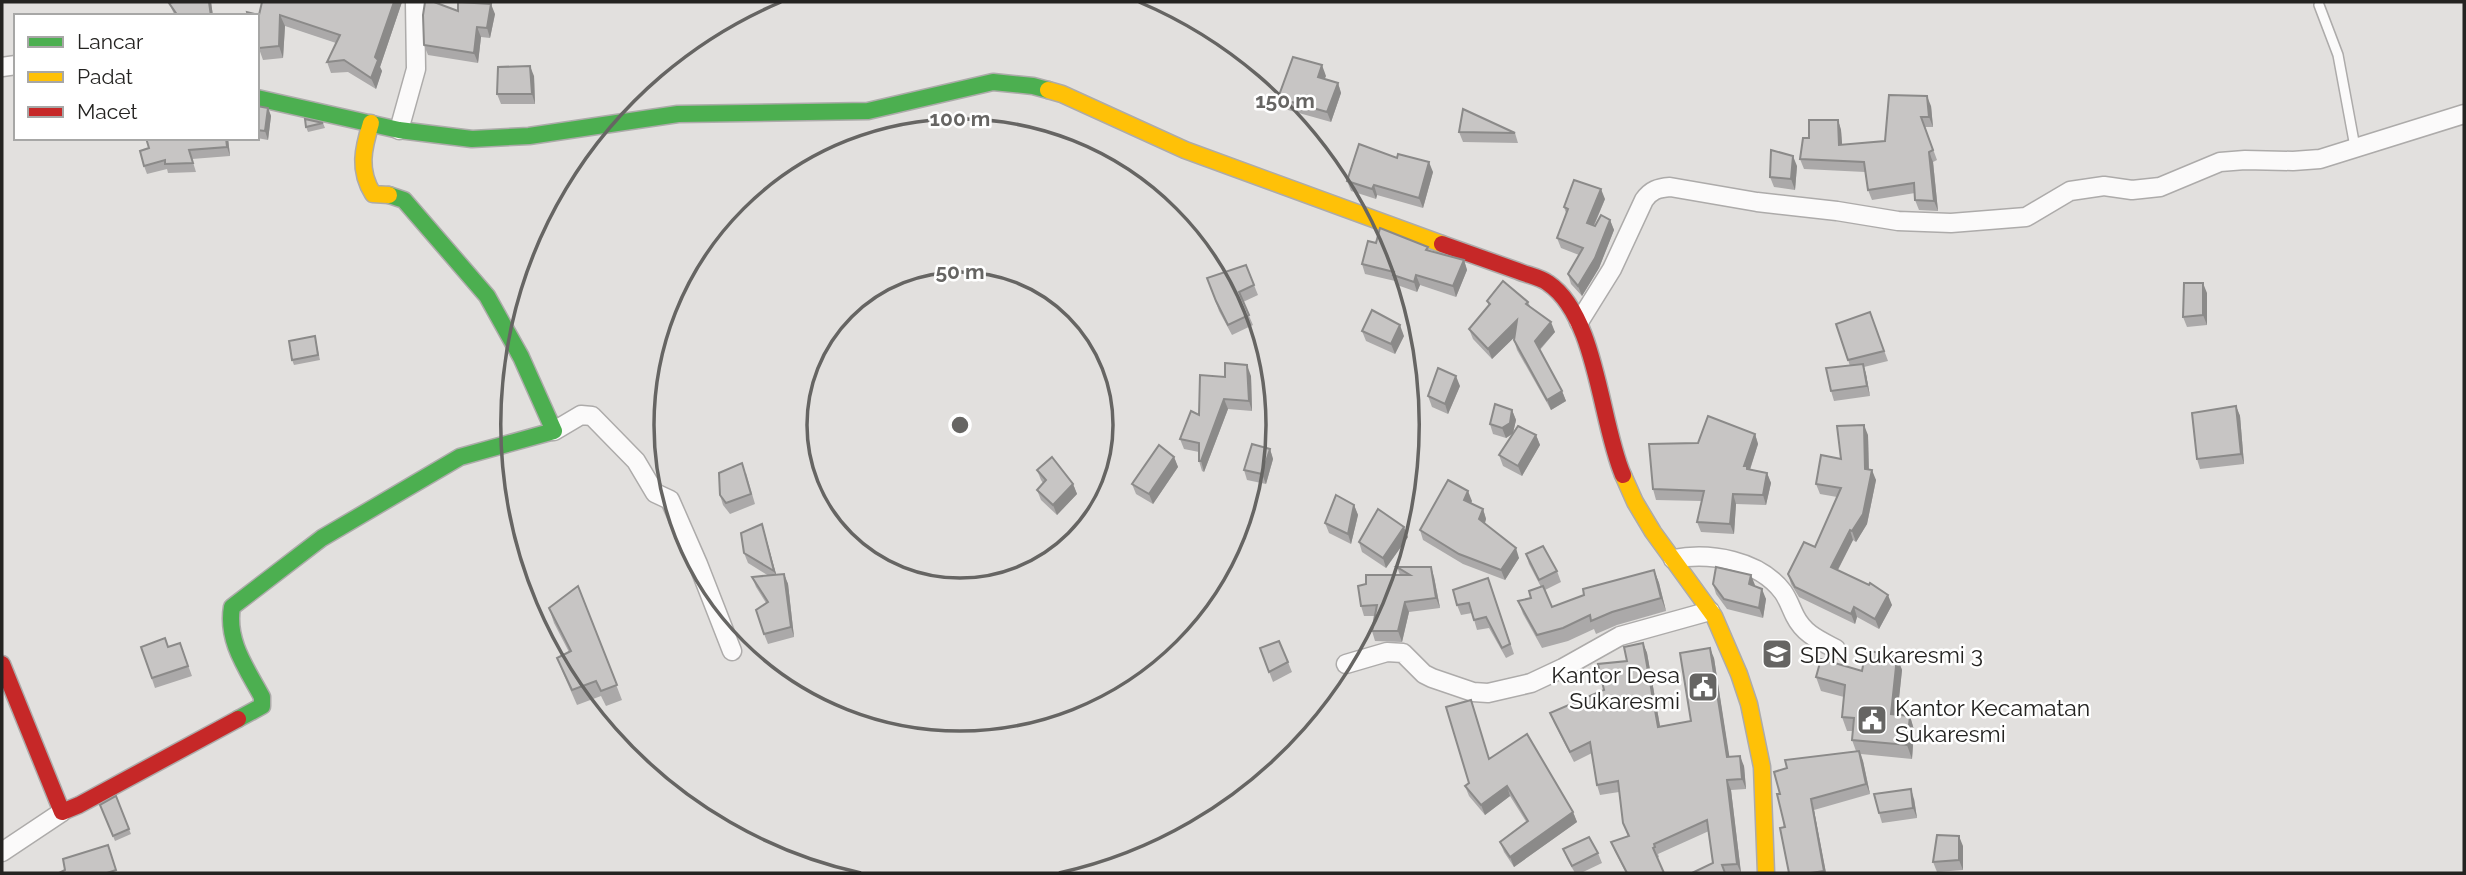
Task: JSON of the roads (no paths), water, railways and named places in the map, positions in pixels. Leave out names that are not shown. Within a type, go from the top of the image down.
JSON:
[{"type":"street","points":[[399,130],[416,69],[415,2]]},
{"type":"street","points":[[259,98],[399,130],[472,139],[529,136],[678,114],[868,111],[993,82],[1033,86],[1062,94],[1185,150],[1547,282],[1566,299],[1579,322],[1590,355],[1614,454],[1634,502],[1710,611],[1739,674],[1749,704],[1762,767],[1766,873]]},
{"type":"street","points":[[1579,322],[1612,269],[1644,200],[1649,192],[1658,188],[1670,187],[1898,221],[1951,223],[2026,217],[2070,191],[2104,186],[2132,190],[2160,187],[2220,162],[2320,159],[2464,114]]},
{"type":"street","points":[[371,124],[363,152],[362,171],[367,186],[373,194],[394,195],[404,200],[481,287],[521,357],[554,431]]},
{"type":"street","points":[[2,852],[62,812],[135,777],[262,706],[262,697],[230,630],[229,617],[232,607],[322,538],[460,457],[554,431],[581,415],[592,416],[636,461],[655,493],[670,500],[732,651]]},
{"type":"street","points":[[1673,559],[1712,558],[1739,563],[1760,572],[1782,590],[1808,635],[1836,649]]},
{"type":"street","points":[[1346,664],[1387,652],[1403,653],[1424,674],[1432,678],[1473,692],[1496,692],[1531,683],[1620,636],[1710,611]]},
{"type":"street","points":[[2,664],[62,812]]},
{"type":"lane","points":[[2319,5],[2338,55],[2355,147]]},
{"type":"place","name":"SDN Sukaresmi 3","points":[[1777,654]]},
{"type":"place","name":"Kantor Desa Sukaresmi","points":[[1703,687]]},
{"type":"place","name":"Kantor Kecamatan Sukaresmi","points":[[1872,720]]}]
